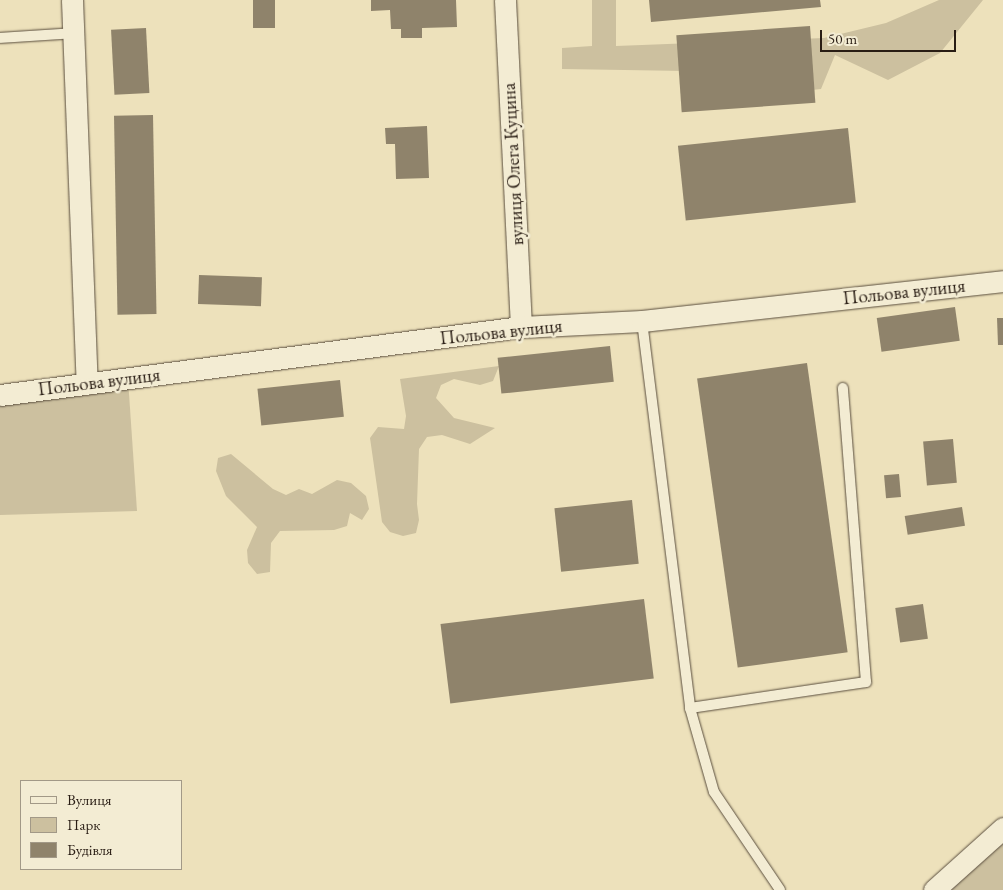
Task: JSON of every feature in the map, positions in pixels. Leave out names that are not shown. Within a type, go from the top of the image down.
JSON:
[{"type":"street","points":[[72,0],[75,33],[87,384]]},
{"type":"street","name":"вулиця Олега Куцина","points":[[506,0],[521,327]]},
{"type":"street","name":"Польова вулиця","points":[[0,394],[521,327],[642,320],[1003,281]]},
{"type":"street","points":[[934,890],[1003,828]]},
{"type":"lane","points":[[0,38],[75,33]]},
{"type":"lane","points":[[642,320],[690,708],[714,792],[780,890]]},
{"type":"lane","points":[[690,708],[866,682],[844,388]]},
{"type":"green space","points":[[592,0],[616,0],[616,46],[824,38],[886,23],[939,0],[983,0],[940,53],[888,80],[835,55],[821,89],[747,97],[686,71],[562,69],[562,48],[592,46]]},
{"type":"green space","points":[[499,366],[493,381],[480,385],[454,379],[441,385],[436,398],[454,418],[495,428],[470,444],[442,435],[427,437],[419,449],[417,504],[419,520],[416,533],[403,536],[390,532],[382,522],[370,438],[378,427],[404,429],[406,416],[400,379]]},
{"type":"green space","points":[[128,379],[137,511],[0,515],[0,395]]},
{"type":"green space","points":[[231,454],[273,489],[286,495],[299,489],[312,494],[337,480],[351,483],[366,496],[369,509],[362,520],[350,513],[347,526],[334,530],[280,531],[271,543],[270,572],[257,574],[248,563],[247,550],[257,527],[226,496],[216,471],[218,458]]},
{"type":"green space","points":[[1003,828],[1003,890],[934,890]]},
{"type":"building","points":[[253,0],[275,0],[275,28],[253,28]]},
{"type":"building","points":[[371,0],[456,0],[457,27],[422,28],[422,38],[401,38],[401,29],[391,29],[390,10],[371,11]]},
{"type":"building","points":[[649,0],[820,0],[821,7],[651,22]]},
{"type":"building","points":[[810,26],[815,103],[682,112],[676,35]]},
{"type":"building","points":[[146,28],[149,93],[114,95],[111,30]]},
{"type":"building","points":[[153,115],[156,314],[117,315],[114,116]]},
{"type":"building","points":[[427,126],[429,178],[396,179],[395,144],[386,144],[385,128]]},
{"type":"building","points":[[848,128],[856,203],[686,220],[678,146]]},
{"type":"building","points":[[199,275],[262,277],[261,306],[198,304]]},
{"type":"building","points":[[955,307],[960,341],[882,352],[877,318]]},
{"type":"building","points":[[997,318],[1003,318],[1003,345],[998,345]]},
{"type":"building","points":[[610,346],[614,382],[501,394],[498,358]]},
{"type":"building","points":[[807,363],[848,652],[738,668],[697,378]]},
{"type":"building","points":[[340,380],[344,417],[261,425],[257,389]]},
{"type":"building","points":[[953,439],[957,483],[927,485],[923,442]]},
{"type":"building","points":[[899,474],[901,497],[886,498],[884,475]]},
{"type":"building","points":[[632,500],[639,564],[561,572],[554,508]]},
{"type":"building","points":[[962,507],[965,526],[908,535],[905,516]]},
{"type":"building","points":[[644,599],[654,678],[450,703],[441,624]]},
{"type":"building","points":[[923,604],[928,639],[900,643],[895,608]]}]
